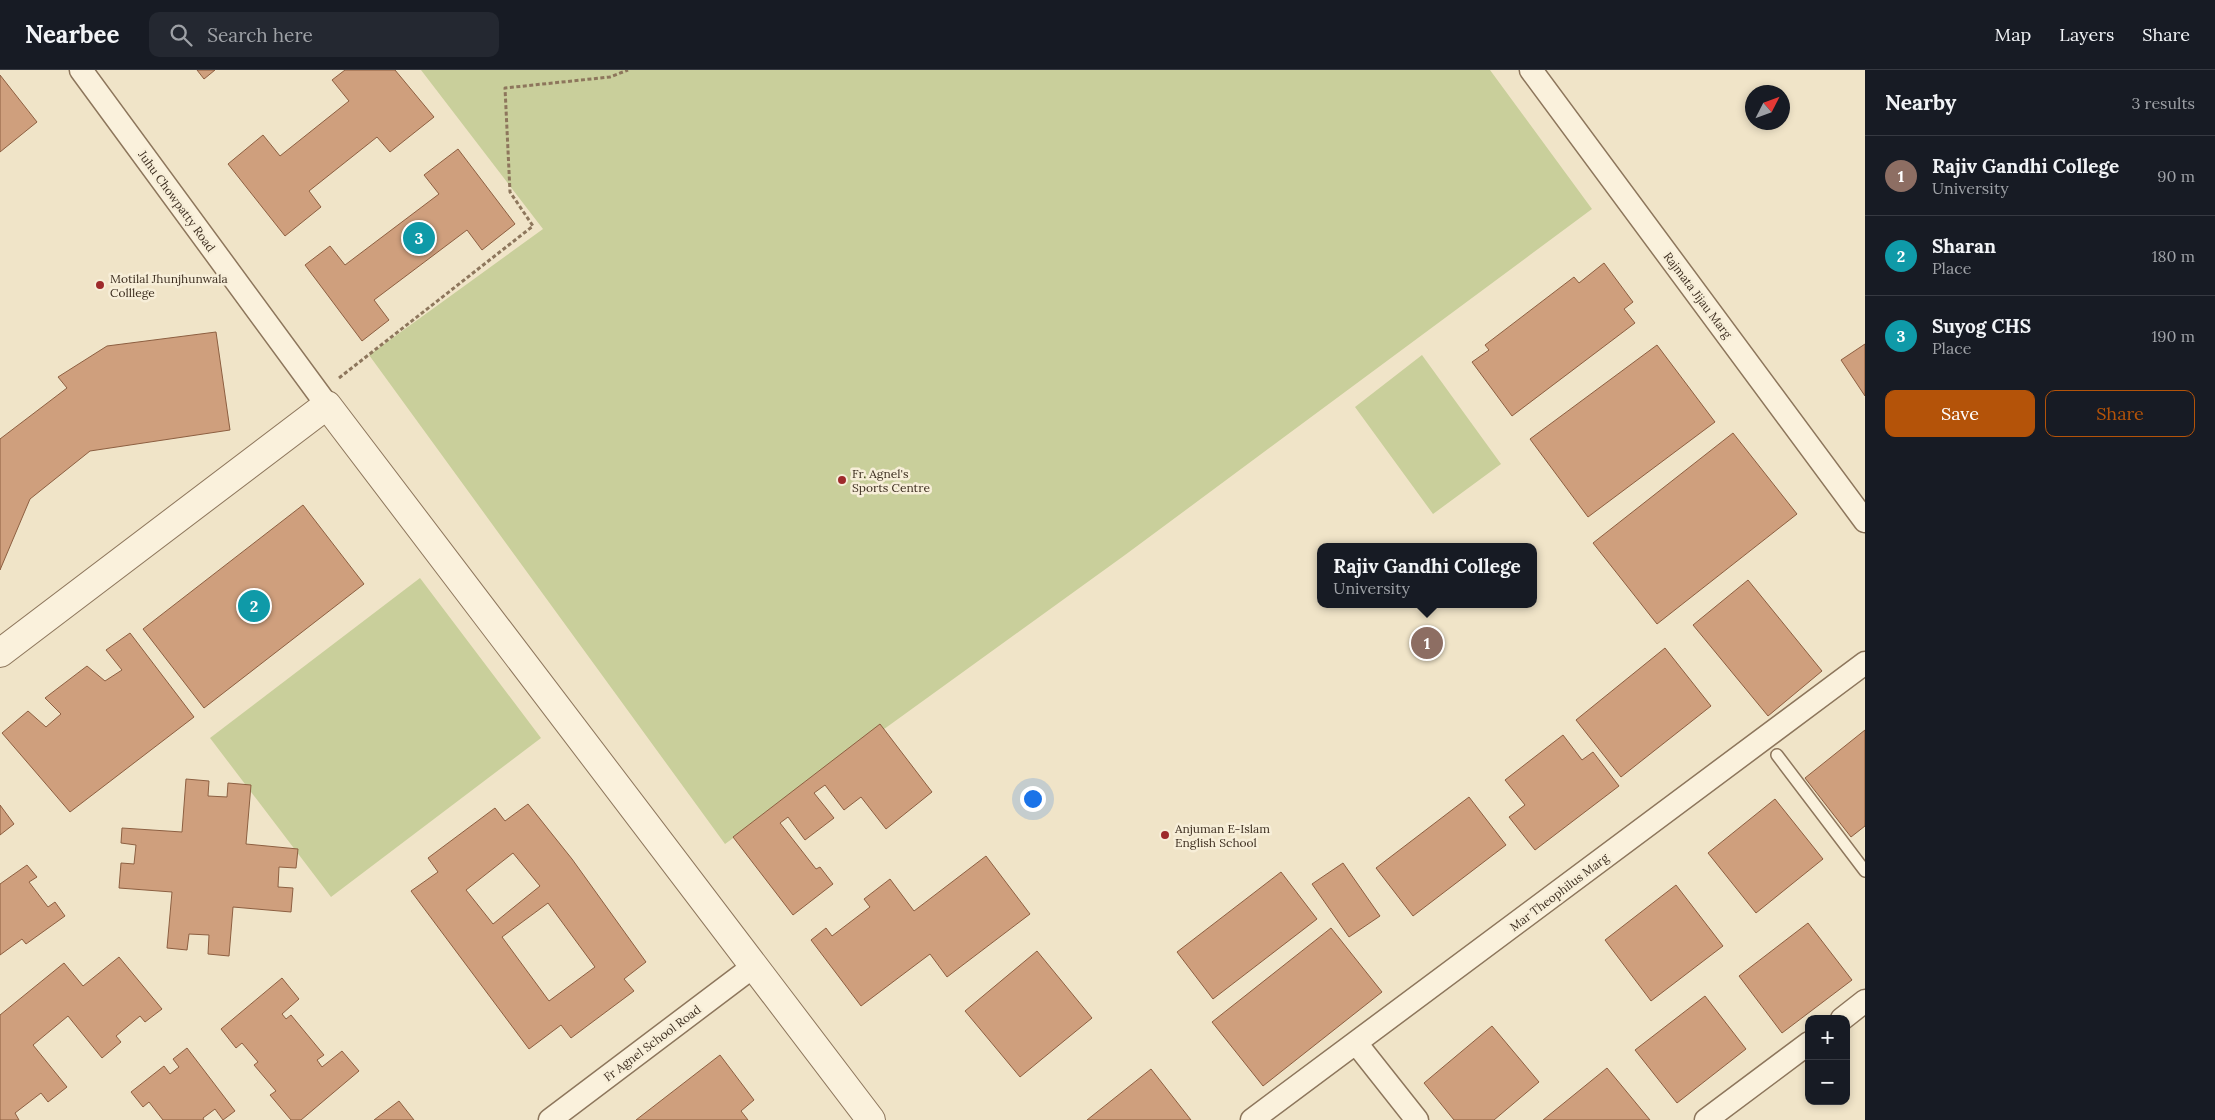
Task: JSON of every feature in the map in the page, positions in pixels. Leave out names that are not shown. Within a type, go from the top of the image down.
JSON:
[{"type":"street","name":"Juhu Chowpatty Road","points":[[81,70],[323,399]]},
{"type":"street","name":"Rajmata Jijau Marg","points":[[1531,70],[1865,521]]},
{"type":"street","points":[[0,653],[323,399],[870,1120]]},
{"type":"street","name":"Mar Theophilus Marg","points":[[1252,1120],[1865,663]]},
{"type":"street","name":"Fr Agnel School Road","points":[[554,1119],[754,966]]},
{"type":"street","points":[[1847,1015],[1865,1001]]},
{"type":"street","points":[[1356,1043],[1417,1120]]},
{"type":"street","points":[[1706,1120],[1805,1046]]},
{"type":"lane","points":[[1777,755],[1865,871]]},
{"type":"path","points":[[323,399],[533,226],[510,192],[505,88],[610,77],[628,70]]},
{"type":"green space","name":"Fr. Agnel's Sports Centre","points":[[421,70],[1490,70],[1592,209],[1125,555],[725,844],[369,355],[543,229]]},
{"type":"green space","points":[[1422,355],[1501,464],[1433,514],[1355,407]]},
{"type":"green space","points":[[420,578],[541,738],[331,897],[210,738]]},
{"type":"building","points":[[197,70],[215,70],[204,79]]},
{"type":"building","points":[[345,70],[395,70],[434,117],[390,152],[377,137],[309,191],[321,207],[285,236],[228,164],[263,135],[280,156],[349,101],[332,80]]},
{"type":"building","points":[[0,75],[37,122],[0,152]]},
{"type":"building","points":[[458,149],[515,224],[482,250],[467,230],[374,300],[389,320],[362,341],[305,265],[330,246],[345,265],[439,194],[424,175]]},
{"type":"building","points":[[1604,263],[1633,302],[1624,309],[1635,323],[1512,416],[1472,362],[1489,350],[1485,345],[1574,277],[1579,283]]},
{"type":"building","points":[[216,332],[230,430],[90,451],[30,499],[0,570],[0,439],[67,388],[58,377],[107,346]]},
{"type":"building","points":[[1865,344],[1865,396],[1841,360]]},
{"type":"building","points":[[1657,345],[1715,422],[1588,517],[1530,439]]},
{"type":"building","points":[[1733,433],[1797,514],[1657,624],[1593,543]]},
{"type":"building","points":[[303,505],[364,584],[204,708],[143,629]]},
{"type":"building","points":[[1748,580],[1822,671],[1768,716],[1693,625]]},
{"type":"building","points":[[130,633],[194,717],[70,812],[2,733],[28,711],[46,727],[61,714],[45,698],[87,666],[105,681],[122,670],[106,650]]},
{"type":"building","points":[[1665,648],[1711,706],[1621,777],[1576,720]]},
{"type":"building","points":[[880,724],[932,792],[886,829],[861,797],[844,810],[825,785],[814,793],[834,818],[805,840],[788,817],[780,823],[816,869],[820,867],[833,884],[793,915],[733,837]]},
{"type":"building","points":[[1865,730],[1865,826],[1851,837],[1805,778]]},
{"type":"building","points":[[1563,735],[1582,760],[1593,752],[1619,786],[1535,850],[1509,817],[1525,805],[1505,780]]},
{"type":"building","points":[[186,779],[209,781],[208,796],[227,797],[228,783],[251,785],[246,844],[298,849],[296,868],[279,867],[278,887],[293,888],[291,912],[233,907],[229,956],[208,954],[209,935],[189,934],[187,950],[167,948],[172,892],[119,888],[121,863],[134,864],[136,845],[121,843],[122,828],[182,832]]},
{"type":"building","points":[[1469,797],[1506,845],[1413,916],[1376,868]]},
{"type":"building","points":[[1775,799],[1823,859],[1756,913],[1708,853]]},
{"type":"building","points":[[528,804],[572,859],[646,962],[624,979],[634,991],[571,1038],[561,1025],[529,1049],[411,891],[438,872],[428,858],[495,808],[505,821]],"holes":[[[513,853],[540,886],[493,924],[466,890]],[[548,903],[595,967],[549,1001],[502,937]]]},
{"type":"building","points":[[0,805],[14,824],[0,835]]},
{"type":"building","points":[[986,856],[1030,914],[947,977],[930,954],[861,1006],[811,940],[826,928],[832,936],[870,907],[864,899],[890,879],[914,911]]},
{"type":"building","points":[[1343,863],[1380,916],[1349,937],[1312,884]]},
{"type":"building","points":[[27,865],[37,877],[29,882],[48,907],[55,902],[65,916],[26,944],[22,939],[0,955],[0,884]]},
{"type":"building","points":[[1281,872],[1317,919],[1213,999],[1177,952]]},
{"type":"building","points":[[1676,885],[1723,946],[1651,1001],[1605,940]]},
{"type":"building","points":[[1808,923],[1852,980],[1782,1033],[1739,976]]},
{"type":"building","points":[[1331,928],[1382,992],[1263,1086],[1212,1022]]},
{"type":"building","points":[[1037,951],[1092,1018],[1020,1077],[965,1011]]},
{"type":"building","points":[[119,957],[162,1009],[145,1022],[140,1016],[116,1036],[121,1042],[102,1058],[68,1016],[33,1045],[67,1087],[48,1102],[41,1093],[15,1113],[19,1120],[0,1120],[0,1015],[64,963],[83,986]]},
{"type":"building","points":[[282,978],[299,999],[282,1014],[286,1019],[291,1015],[324,1055],[317,1060],[322,1067],[342,1051],[359,1071],[301,1120],[291,1120],[270,1095],[276,1091],[254,1065],[258,1062],[242,1043],[236,1048],[221,1029]]},
{"type":"building","points":[[1705,996],[1746,1049],[1677,1103],[1635,1050]]},
{"type":"building","points":[[1492,1026],[1539,1082],[1494,1120],[1454,1120],[1424,1083]]},
{"type":"building","points":[[187,1048],[235,1111],[223,1120],[215,1109],[203,1118],[204,1120],[163,1120],[149,1102],[143,1107],[131,1092],[164,1066],[170,1074],[179,1067],[173,1059]]},
{"type":"building","points":[[720,1055],[754,1100],[741,1111],[748,1120],[636,1120]]},
{"type":"building","points":[[1607,1068],[1650,1120],[1543,1120]]},
{"type":"building","points":[[1151,1069],[1191,1120],[1087,1120]]},
{"type":"building","points":[[399,1101],[414,1120],[374,1120]]},
{"type":"place","name":"Suyog CHS","points":[[419,238]]},
{"type":"place","name":"Motilal Jhunjhunwala Colllege","points":[[100,285]]},
{"type":"place","name":"Fr. Agnel's Sports Centre","points":[[842,480]]},
{"type":"place","name":"Sharan","points":[[254,606]]},
{"type":"place","name":"Rajiv Gandhi College","points":[[1427,643]]},
{"type":"place","name":"Anjuman E-Islam English School","points":[[1165,835]]}]
